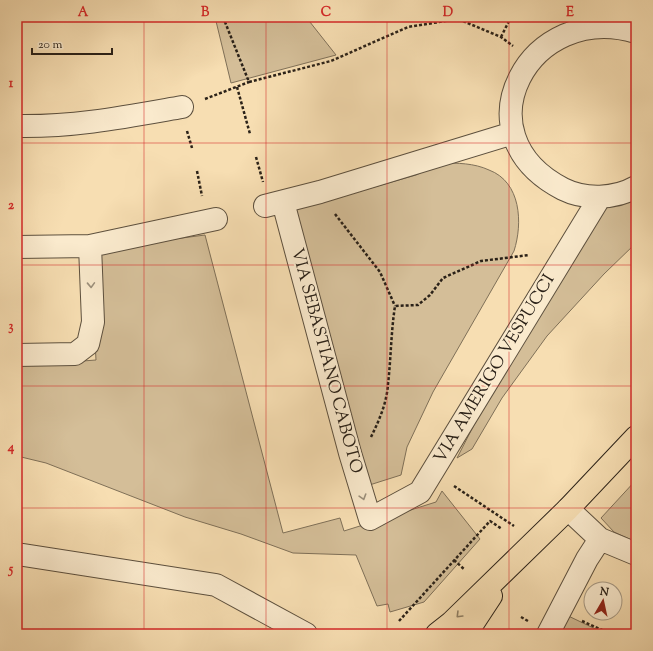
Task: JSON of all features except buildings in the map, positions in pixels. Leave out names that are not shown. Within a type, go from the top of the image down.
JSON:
[{"type":"main road","points":[[437,634],[451,623],[568,509],[636,437]]},
{"type":"main road","points":[[466,634],[516,559]]},
{"type":"street","points":[[636,32],[622,25],[596,22],[569,26],[546,39],[527,57],[515,81],[510,107],[513,133],[526,159],[546,180],[572,193],[600,197],[628,192],[636,187]]},
{"type":"street","points":[[17,126],[44,127],[98,122],[182,107]]},
{"type":"street","points":[[320,192],[513,133]]},
{"type":"street","name":"VIA SEBASTIANO CABOTO","points":[[320,192],[274,204],[370,519]]},
{"type":"street","name":"VIA AMERIGO VESPUCCI","points":[[370,519],[420,492],[600,197]]},
{"type":"street","points":[[17,247],[90,246],[216,219]]},
{"type":"street","points":[[17,355],[75,354],[88,344],[93,322],[90,246]]},
{"type":"street","points":[[568,509],[600,540],[636,554]]},
{"type":"street","points":[[548,634],[600,540]]},
{"type":"street","points":[[17,554],[216,585],[306,634]]},
{"type":"path","points":[[223,17],[249,82]]},
{"type":"path","points":[[500,37],[511,17]]},
{"type":"path","points":[[182,107],[249,82],[331,60],[408,27],[458,18],[500,37],[527,57]]},
{"type":"path","points":[[237,87],[250,134]]},
{"type":"path","points":[[320,192],[380,272],[395,306],[390,334],[388,385],[379,420],[371,437],[350,453]]},
{"type":"path","points":[[395,306],[418,305],[430,295],[443,278],[482,261],[529,255]]},
{"type":"path","points":[[437,465],[454,486],[517,528]]},
{"type":"path","points":[[399,621],[490,521],[502,529]]},
{"type":"path","points":[[454,560],[465,570]]},
{"type":"path","points":[[560,610],[611,634]]},
{"type":"shaded area","points":[[215,17],[306,17],[336,55],[231,83]]},
{"type":"shaded area","points":[[441,163],[477,166],[500,176],[508,184],[517,204],[517,240],[514,251],[433,392],[407,447],[401,475],[360,488],[287,212],[416,175]]},
{"type":"shaded area","points":[[636,195],[636,243],[604,274],[547,336],[502,398],[472,449],[457,458],[475,423],[528,335],[582,233],[607,208],[622,199]]},
{"type":"shaded area","points":[[205,235],[283,533],[340,518],[344,531],[436,502],[442,491],[480,539],[424,602],[390,612],[388,604],[377,606],[356,555],[293,553],[241,534],[185,517],[46,463],[17,456],[17,366],[96,360],[90,250]]},
{"type":"shaded area","points":[[636,480],[636,542],[614,532],[601,518]]},
{"type":"shaded area","points":[[560,612],[606,634],[550,634]]}]
